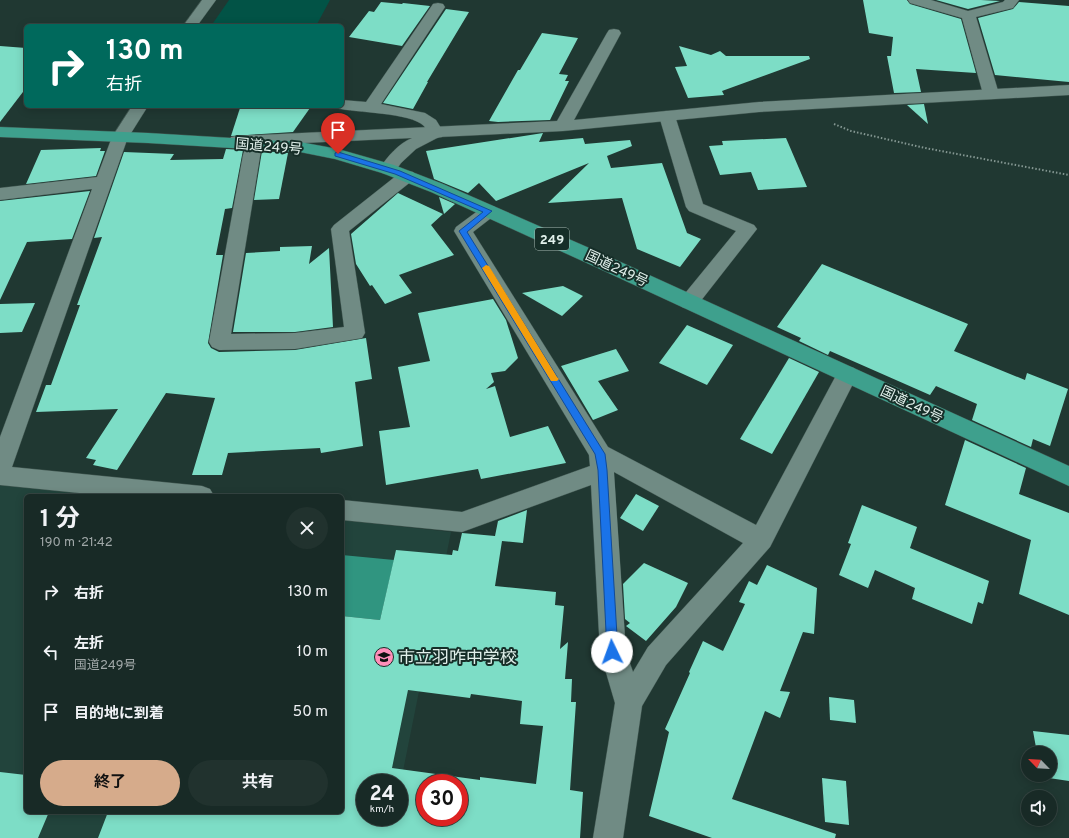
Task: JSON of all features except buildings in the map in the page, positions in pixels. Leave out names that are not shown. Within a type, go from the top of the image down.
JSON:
[{"type":"highway","name":"国道249号","points":[[0,132],[300,147],[338,154],[388,169],[489,211],[1069,476]]},
{"type":"street","points":[[191,24],[209,0]]},
{"type":"street","points":[[915,0],[968,15],[1008,6],[1012,0]]},
{"type":"street","points":[[371,107],[438,7]]},
{"type":"street","points":[[968,15],[991,94]]},
{"type":"street","points":[[563,126],[614,33]]},
{"type":"street","points":[[223,142],[563,126],[796,105],[1069,90]]},
{"type":"street","points":[[344,105],[371,107],[419,116],[430,123],[436,133]]},
{"type":"street","points":[[0,468],[120,137],[139,108]]},
{"type":"street","points":[[667,116],[695,207],[748,229],[690,302]]},
{"type":"street","points":[[388,169],[395,159],[410,145],[436,133]]},
{"type":"street","points":[[254,144],[251,154],[219,342],[295,341],[355,333],[340,229],[407,176]]},
{"type":"street","points":[[0,194],[104,182]]},
{"type":"street","points":[[489,211],[463,231],[601,462],[612,652],[629,703]]},
{"type":"street","points":[[608,838],[629,703],[657,656],[761,540],[847,374]]},
{"type":"street","points":[[344,510],[462,522],[601,462],[761,540]]},
{"type":"street","points":[[0,475],[183,494]]},
{"type":"path","points":[[796,105],[831,123],[851,131],[926,148],[1069,175]]},
{"type":"shaded area","points":[[229,0],[330,0],[317,24],[212,24]]},
{"type":"shaded area","name":"市立羽咋中学校","points":[[0,483],[103,494],[24,494],[24,814],[344,814],[344,520],[451,532],[402,774],[356,774],[356,826],[376,826],[390,838],[0,838]]},
{"type":"shaded area","points":[[344,555],[394,560],[380,620],[344,616]]},
{"type":"slow traffic","points":[[486,268],[554,379]]},
{"type":"place","name":"市立羽咋中学校","points":[[384,657]]},
{"type":"route","points":[[338,154],[397,172],[489,211],[463,231],[600,454],[612,652]]}]
